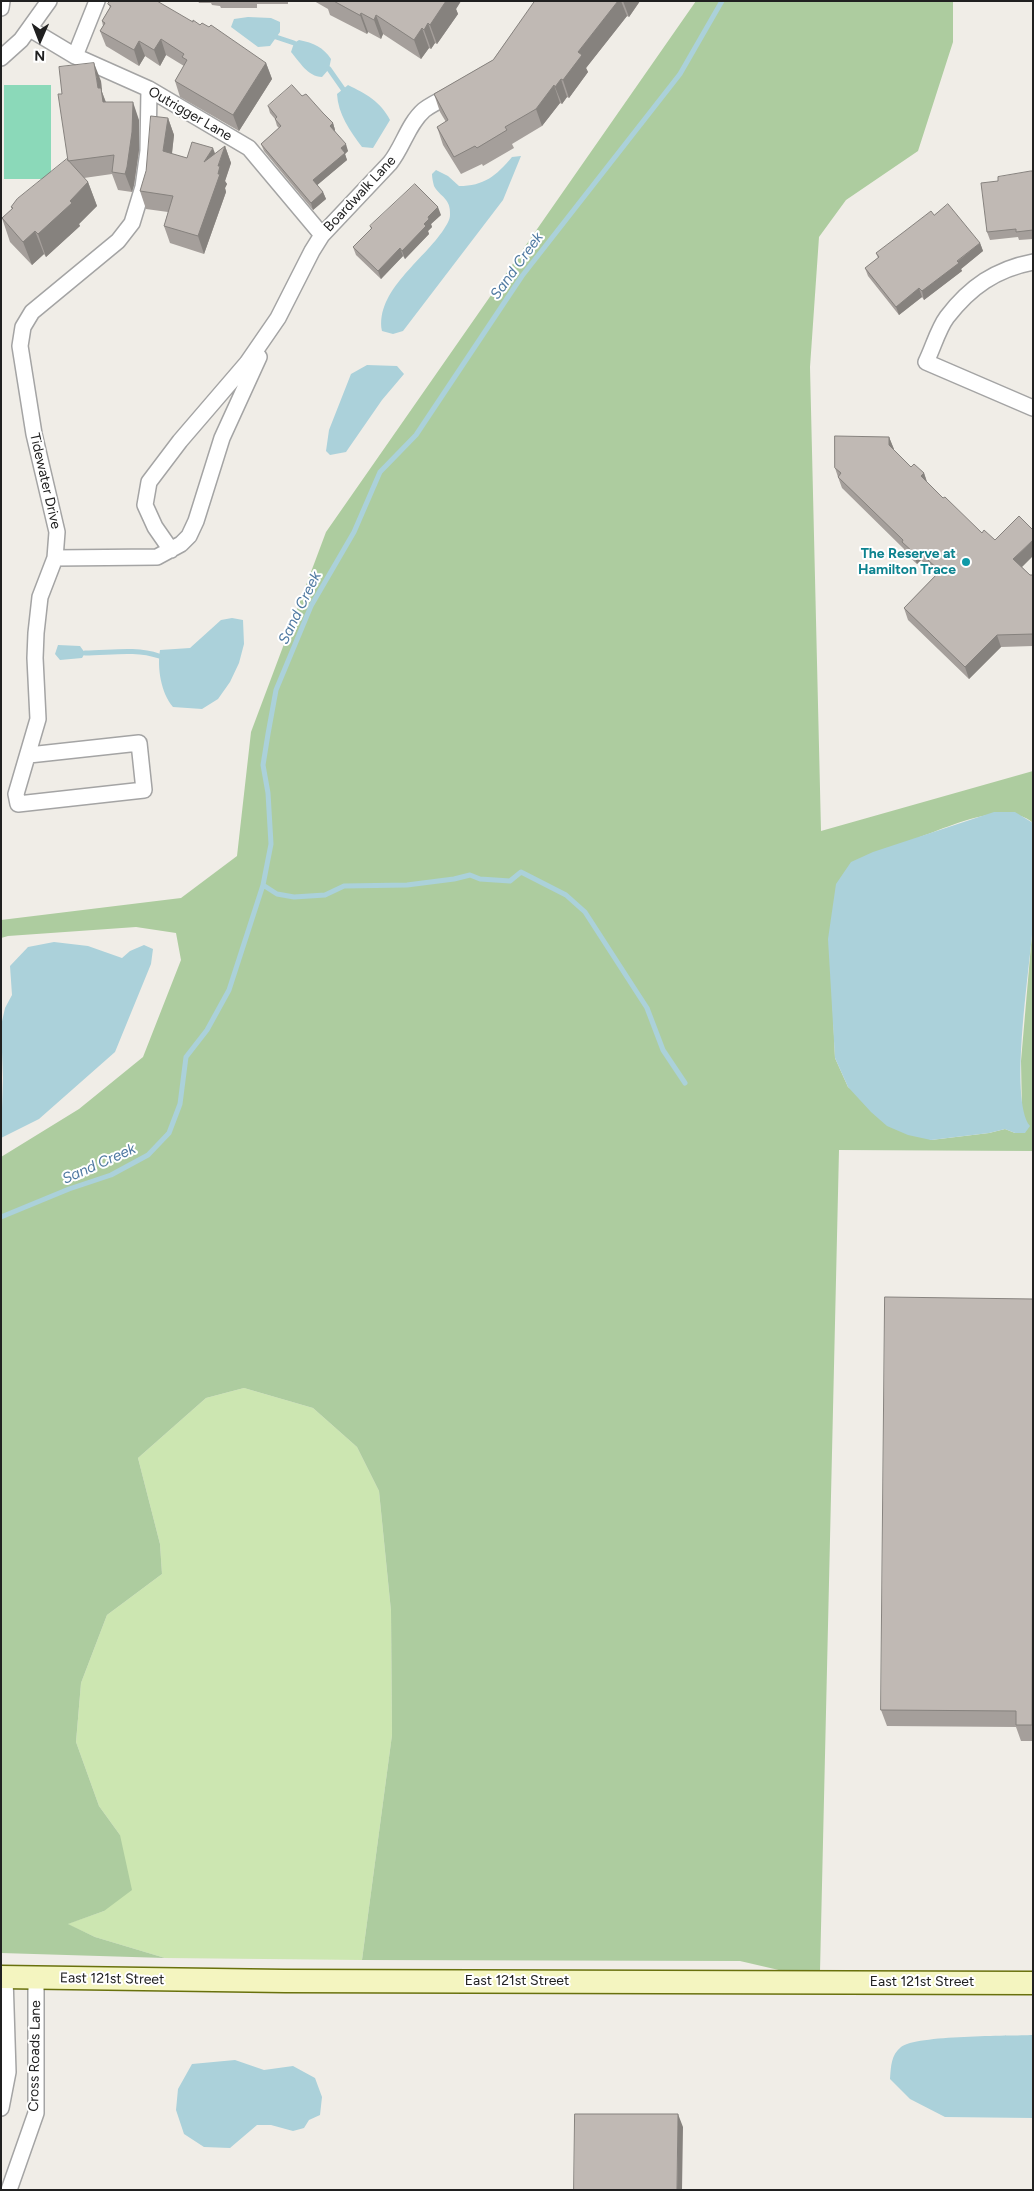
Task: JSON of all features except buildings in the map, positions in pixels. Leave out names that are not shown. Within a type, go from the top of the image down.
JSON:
[{"type":"street","points":[[1,8],[2,1]]},
{"type":"street","points":[[1,58],[30,28],[49,1]]},
{"type":"street","points":[[74,56],[97,1]]},
{"type":"street","name":"Outrigger Lane","points":[[30,28],[74,56],[149,89],[249,148],[322,235]]},
{"type":"street","name":"Boardwalk Lane","points":[[55,558],[145,559],[157,557],[181,544],[193,529],[222,438],[278,318],[322,235],[400,151],[417,118],[425,110],[468,86]]},
{"type":"street","name":"Tidewater Drive","points":[[29,754],[139,743],[144,790],[18,804],[16,794],[38,719],[35,658],[40,597],[55,558],[57,532],[28,403],[20,346],[23,327],[32,312],[118,240],[132,223],[138,208],[146,169],[149,89]]},
{"type":"street","points":[[1033,262],[1016,265],[983,280],[947,318],[926,362],[1033,408]]},
{"type":"street","name":"Boardwalk Lane","points":[[171,550],[155,527],[146,505],[149,482],[180,441],[247,363],[278,318]]},
{"type":"street","name":"East 121st Street","points":[[3,1977],[1033,1983]]},
{"type":"street","name":"Cross Roads Lane","points":[[1,2108],[8,2072],[3,1977]]},
{"type":"street","name":"Cross Roads Lane","points":[[9,2190],[36,2113],[36,1978]]},
{"type":"green space","points":[[696,1],[953,1],[953,42],[918,151],[846,200],[819,237],[810,367],[821,831],[1033,771],[1033,823],[1022,816],[993,814],[961,822],[920,837],[832,992],[835,1058],[848,1087],[931,1140],[989,1133],[1005,1129],[1015,1133],[1026,1121],[1022,1112],[1021,1061],[1033,922],[1033,1151],[839,1150],[820,1971],[796,1974],[740,1961],[362,1960],[392,1735],[391,1611],[379,1491],[357,1447],[313,1408],[244,1388],[206,1398],[138,1458],[160,1544],[162,1574],[107,1615],[81,1683],[76,1742],[99,1806],[120,1835],[132,1890],[104,1911],[68,1924],[95,1937],[165,1958],[1,1953],[1,1157],[79,1109],[143,1057],[181,960],[176,933],[136,927],[1,938],[1,920],[181,898],[237,856],[251,732],[326,532]]},
{"type":"green space","points":[[4,85],[51,85],[51,179],[4,179]]},
{"type":"green space","points":[[244,1388],[313,1408],[357,1447],[379,1491],[391,1611],[392,1735],[362,1960],[165,1958],[95,1937],[67,1924],[104,1911],[120,1835],[99,1806],[76,1742],[81,1683],[107,1615],[162,1574],[160,1544],[138,1458],[206,1398]]},
{"type":"water","points":[[248,17],[271,18],[280,22],[280,32],[270,46],[258,47],[231,27],[234,19]]},
{"type":"water","points":[[299,40],[318,46],[331,59],[329,69],[322,77],[308,71],[291,52],[294,43]]},
{"type":"water","points":[[348,85],[367,95],[377,103],[390,120],[373,148],[362,147],[342,115],[337,94]]},
{"type":"water","points":[[521,156],[503,200],[403,331],[393,334],[382,331],[382,316],[393,289],[435,241],[449,219],[449,205],[445,198],[436,190],[432,174],[436,170],[448,176],[459,186],[468,186],[489,179],[512,157]]},
{"type":"water","points":[[367,365],[397,366],[404,374],[382,400],[346,452],[330,455],[326,451],[329,430],[351,374]]},
{"type":"water","points":[[232,618],[243,620],[244,644],[239,663],[230,682],[218,699],[202,709],[173,707],[165,695],[161,680],[160,650],[190,648],[221,620]]},
{"type":"water","points":[[58,645],[80,646],[85,653],[82,658],[60,660],[55,654]]},
{"type":"water","points":[[994,812],[1015,812],[1033,823],[1033,922],[1022,1029],[1021,1060],[1021,1088],[1024,1111],[1030,1126],[1025,1133],[1015,1133],[1005,1129],[989,1133],[931,1140],[908,1135],[887,1126],[871,1112],[848,1087],[835,1058],[828,939],[836,884],[851,862],[873,852]]},
{"type":"water","points":[[54,942],[88,946],[122,958],[130,951],[144,945],[153,949],[151,964],[115,1052],[39,1119],[1,1138],[3,1078],[1,1026],[5,1008],[12,995],[10,966],[28,947]]},
{"type":"water","points":[[1033,2035],[1033,2118],[945,2117],[910,2099],[890,2079],[892,2061],[895,2054],[901,2047],[910,2043],[943,2038]]},
{"type":"water","points":[[235,2060],[264,2070],[293,2066],[315,2078],[322,2097],[320,2115],[309,2120],[304,2128],[293,2131],[271,2125],[257,2125],[230,2148],[204,2147],[184,2134],[176,2110],[178,2089],[192,2064]]},
{"type":"waterway","name":"Sand Creek","points":[[1,1217],[69,1189],[111,1175],[148,1155],[169,1133],[180,1104],[186,1057],[207,1030],[229,990],[263,885],[271,844],[268,793],[263,765],[268,734],[276,690],[311,606],[354,532],[380,472],[416,435],[522,276],[680,74],[722,1]]},
{"type":"waterway","points":[[276,37],[294,43]]},
{"type":"waterway","points":[[329,69],[343,89]]},
{"type":"waterway","points":[[85,653],[141,652],[159,656]]},
{"type":"waterway","points":[[263,885],[277,894],[294,897],[325,895],[344,886],[407,885],[470,875],[480,879],[510,881],[521,872],[566,895],[585,912],[647,1008],[663,1050],[685,1083]]},
{"type":"place","name":"The Reserve at Hamilton Trace","points":[[966,562]]}]
